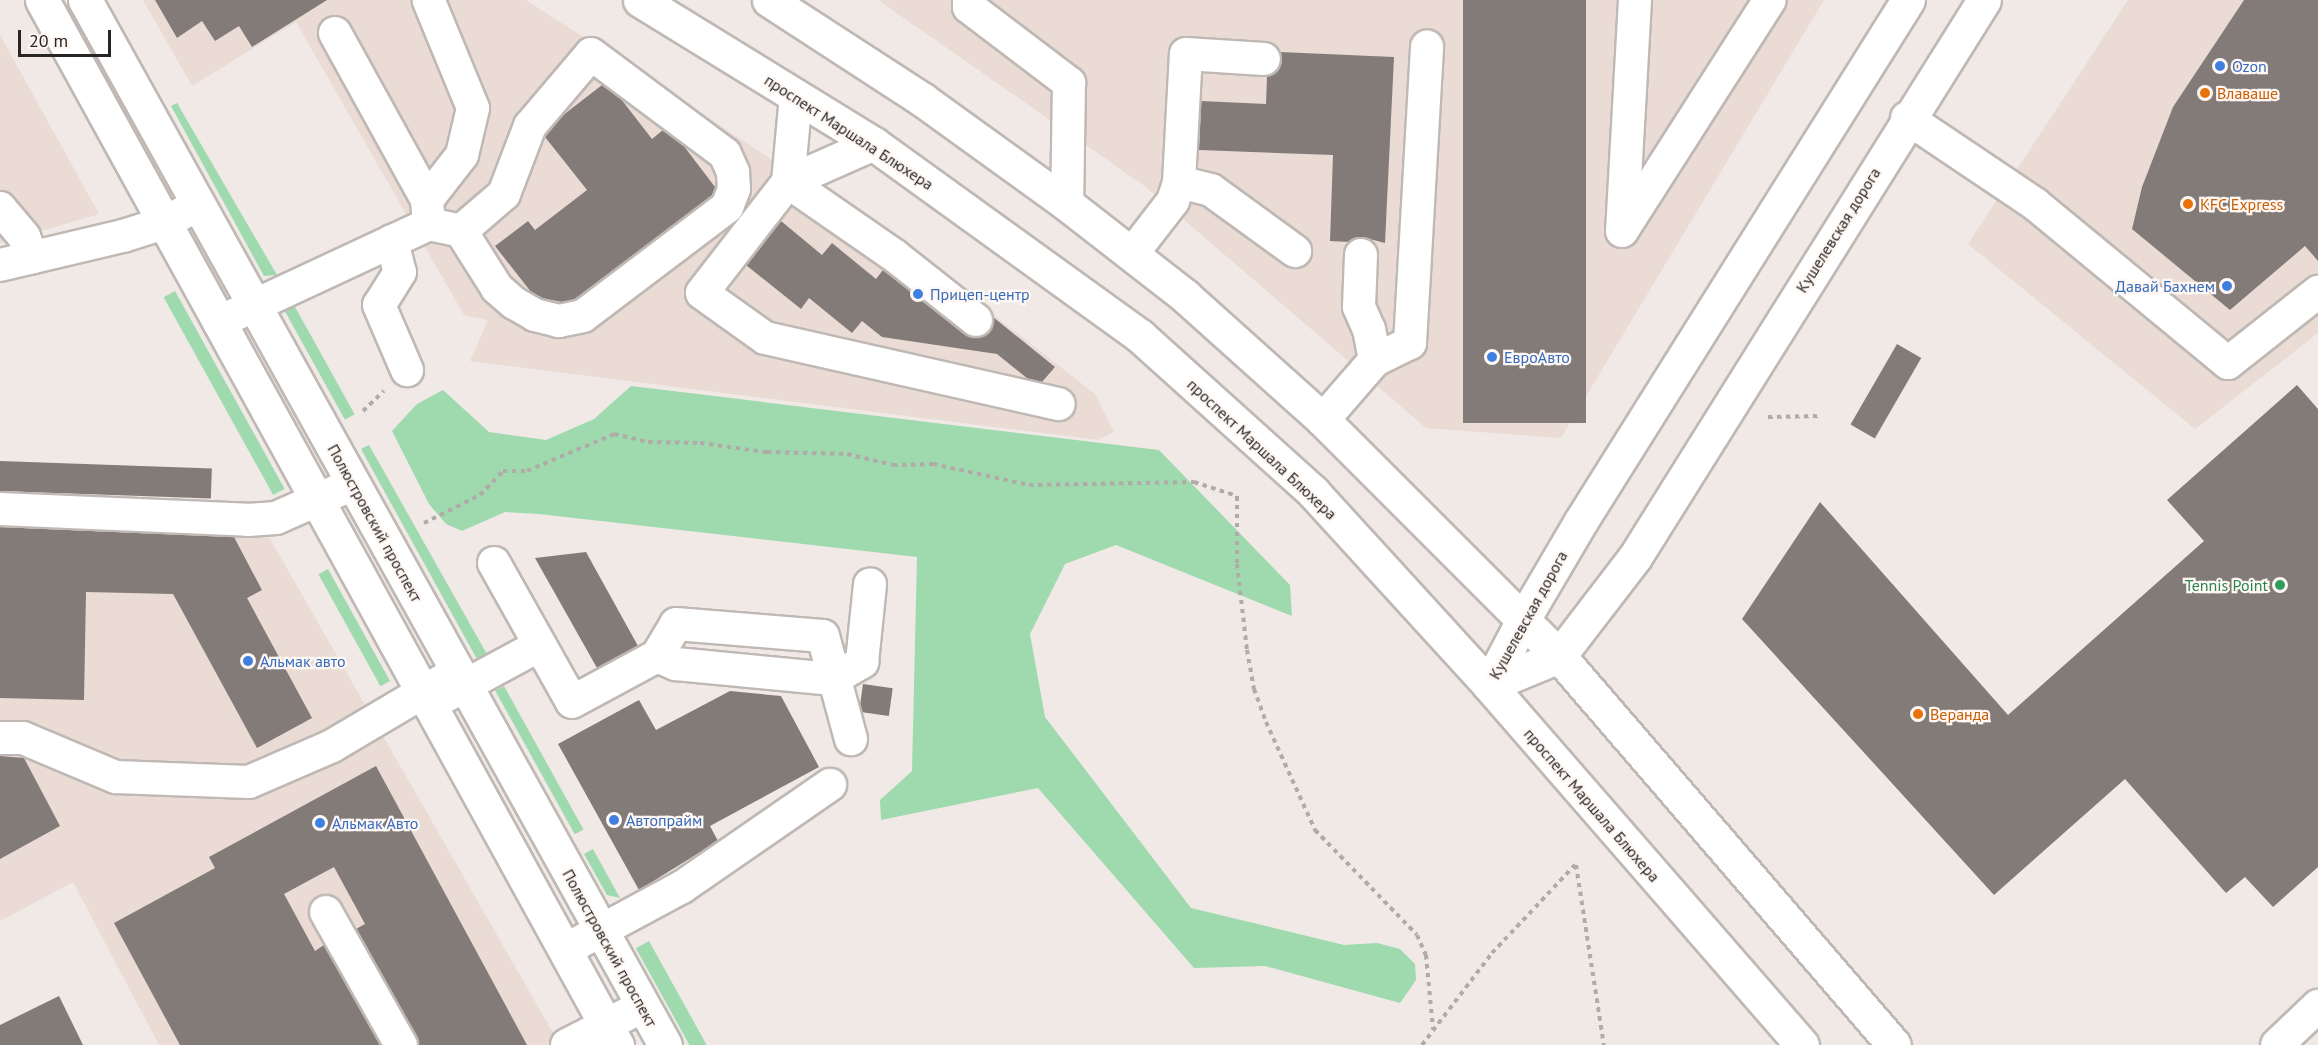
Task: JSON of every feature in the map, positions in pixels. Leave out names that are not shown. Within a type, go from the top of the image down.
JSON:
[{"type":"main road","points":[[42,0],[320,501],[611,1035]]},
{"type":"main road","name":"Полюстровский проспект","points":[[85,0],[665,1045]]},
{"type":"main road","name":"проспект Маршала Блюхера","points":[[640,0],[874,144],[1140,336],[1312,492],[1489,685],[1802,1045]]},
{"type":"main road","points":[[769,0],[923,100],[1067,204],[1132,254],[1323,420],[1524,618],[1894,1045]]},
{"type":"main road","name":"Кушелевская дорога","points":[[1489,685],[1524,618],[1908,0]]},
{"type":"main road","name":"Кушелевская дорога","points":[[1489,685],[1558,656],[1635,557],[1907,118],[1984,0]]},
{"type":"lane","points":[[969,0],[969,7],[1069,82],[1067,204]]},
{"type":"lane","points":[[1635,0],[1622,231],[1770,0]]},
{"type":"lane","points":[[219,322],[253,303],[392,241],[428,212],[462,155],[473,108],[429,1]]},
{"type":"lane","points":[[335,33],[428,212],[461,231],[497,288],[514,303],[535,315],[559,321],[583,316],[726,207],[734,189],[733,172],[725,154],[591,54],[530,126],[504,194],[461,231]]},
{"type":"lane","points":[[1323,420],[1375,360],[1410,343],[1427,46]]},
{"type":"lane","points":[[1132,254],[1173,201],[1179,182],[1186,54],[1264,59]]},
{"type":"lane","points":[[788,182],[796,96]]},
{"type":"lane","points":[[1907,118],[2035,204],[2228,363],[2318,292]]},
{"type":"lane","points":[[874,144],[788,182],[702,293],[765,338],[1059,404]]},
{"type":"lane","points":[[788,182],[895,256],[976,320]]},
{"type":"lane","points":[[1179,182],[1211,190],[1295,251]]},
{"type":"lane","points":[[0,265],[164,223],[198,205]]},
{"type":"lane","points":[[0,208],[24,237],[32,258]]},
{"type":"lane","points":[[392,241],[400,272],[379,305],[407,370]]},
{"type":"lane","points":[[1361,255],[1359,308],[1369,329],[1375,360]]},
{"type":"lane","points":[[0,509],[248,520],[276,518],[320,501],[353,484]]},
{"type":"lane","points":[[494,563],[572,702],[657,656],[676,624],[823,636],[851,739]]},
{"type":"lane","points":[[657,656],[676,664],[833,679],[862,662],[870,584]]},
{"type":"lane","points":[[0,738],[23,738],[116,777],[249,782],[332,746],[461,679],[540,645]]},
{"type":"lane","points":[[565,950],[682,887],[830,785]]},
{"type":"lane","points":[[326,912],[401,1045]]},
{"type":"lane","points":[[567,1045],[611,1035],[643,1006]]},
{"type":"lane","points":[[2277,1045],[2318,1006]]},
{"type":"path","points":[[1768,417],[1820,416]]},
{"type":"path","points":[[424,523],[480,495],[503,471],[527,471],[614,434],[648,442],[700,443],[767,452],[847,454],[893,465],[933,464],[986,479],[1029,485],[1194,482],[1236,496],[1237,564],[1247,650],[1254,689],[1266,722],[1314,830],[1417,936],[1426,955],[1433,1029]]},
{"type":"path","points":[[1422,1045],[1492,953],[1576,864],[1604,1045]]},
{"type":"shaded area","points":[[143,0],[526,0],[904,245],[1095,394],[1114,432],[1098,440],[470,361],[488,320],[464,315],[296,22],[192,86]]},
{"type":"shaded area","points":[[878,0],[1824,0],[1561,438],[1426,428],[1146,187]]},
{"type":"shaded area","points":[[2128,0],[2318,0],[2318,333],[2195,429],[1968,244]]},
{"type":"shaded area","points":[[0,35],[99,214],[0,243]]},
{"type":"shaded area","points":[[0,525],[269,537],[560,1045],[159,1045],[73,882],[0,921]]},
{"type":"green space","points":[[177,103],[277,275],[264,276],[171,106]]},
{"type":"green space","points":[[175,291],[285,489],[273,495],[164,297]]},
{"type":"green space","points":[[294,305],[355,414],[345,420],[284,310]]},
{"type":"green space","points":[[631,386],[1159,450],[1290,585],[1292,616],[1116,545],[1065,564],[1030,634],[1045,717],[1191,908],[1344,945],[1377,943],[1400,949],[1415,964],[1416,980],[1400,1003],[1265,966],[1194,968],[1038,788],[881,820],[880,800],[912,771],[917,557],[505,512],[462,531],[446,524],[429,504],[392,431],[417,404],[443,390],[489,432],[546,440],[594,419]]},
{"type":"green space","points":[[369,445],[488,656],[478,661],[361,449]]},
{"type":"green space","points":[[328,569],[390,681],[380,686],[318,574]]},
{"type":"green space","points":[[504,686],[584,829],[575,834],[495,691]]},
{"type":"green space","points":[[593,849],[620,898],[607,895],[584,854]]},
{"type":"green space","points":[[649,941],[707,1045],[689,1045],[636,948]]},
{"type":"building","points":[[155,0],[327,0],[252,47],[239,26],[215,41],[202,21],[177,38]]},
{"type":"building","points":[[1463,0],[1586,0],[1586,423],[1463,423]]},
{"type":"building","points":[[2244,0],[2318,0],[2318,261],[2305,246],[2230,310],[2132,229],[2142,187],[2173,107]]},
{"type":"building","points":[[1280,52],[1394,57],[1385,243],[1362,237],[1350,242],[1330,241],[1333,155],[1199,150],[1201,101],[1266,104],[1267,76],[1279,68]]},
{"type":"building","points":[[602,85],[621,99],[652,139],[663,130],[683,145],[715,187],[712,196],[575,299],[562,302],[542,298],[531,292],[495,246],[528,221],[535,230],[587,190],[545,137],[562,116]]},
{"type":"building","points":[[781,221],[822,255],[832,243],[876,279],[883,270],[973,338],[990,332],[993,317],[1055,367],[1042,382],[1028,379],[997,354],[882,337],[862,321],[852,333],[809,298],[801,309],[746,265]]},
{"type":"building","points":[[1897,344],[1921,358],[1875,439],[1850,425]]},
{"type":"building","points":[[2297,385],[2318,409],[2318,867],[2273,907],[2245,877],[2226,893],[2125,779],[1994,895],[1742,619],[1820,502],[2008,715],[2204,541],[2167,500]]},
{"type":"building","points":[[0,461],[212,468],[211,498],[0,491]]},
{"type":"building","points":[[0,527],[234,537],[262,590],[247,598],[312,718],[257,748],[173,594],[86,592],[84,700],[0,698]]},
{"type":"building","points":[[586,552],[638,646],[597,668],[535,558]]},
{"type":"building","points":[[863,684],[893,688],[889,716],[859,712]]},
{"type":"building","points":[[730,691],[781,696],[819,767],[710,826],[718,841],[639,890],[558,744],[639,700],[656,730]]},
{"type":"building","points":[[0,756],[24,758],[60,826],[0,859]]},
{"type":"building","points":[[376,766],[527,1045],[419,1045],[356,929],[365,924],[334,867],[284,894],[315,951],[324,945],[380,1045],[180,1045],[114,923],[215,868],[209,857]]},
{"type":"building","points":[[59,996],[83,1045],[0,1045],[0,1025]]},
{"type":"place","name":"Ozon","points":[[2220,66]]},
{"type":"place","name":"Влаваше","points":[[2205,93]]},
{"type":"place","name":"KFC Express","points":[[2188,204]]},
{"type":"place","name":"Давай Бахнем","points":[[2227,286]]},
{"type":"place","name":"Прицеп-центр","points":[[918,294]]},
{"type":"place","name":"ЕвроАвто","points":[[1492,357]]},
{"type":"place","name":"Tennis Point","points":[[2280,585]]},
{"type":"place","name":"Альмак авто","points":[[248,661]]},
{"type":"place","name":"Веранда","points":[[1918,714]]},
{"type":"place","name":"Автопрайм","points":[[614,820]]},
{"type":"place","name":"Альмак Авто","points":[[320,823]]}]
